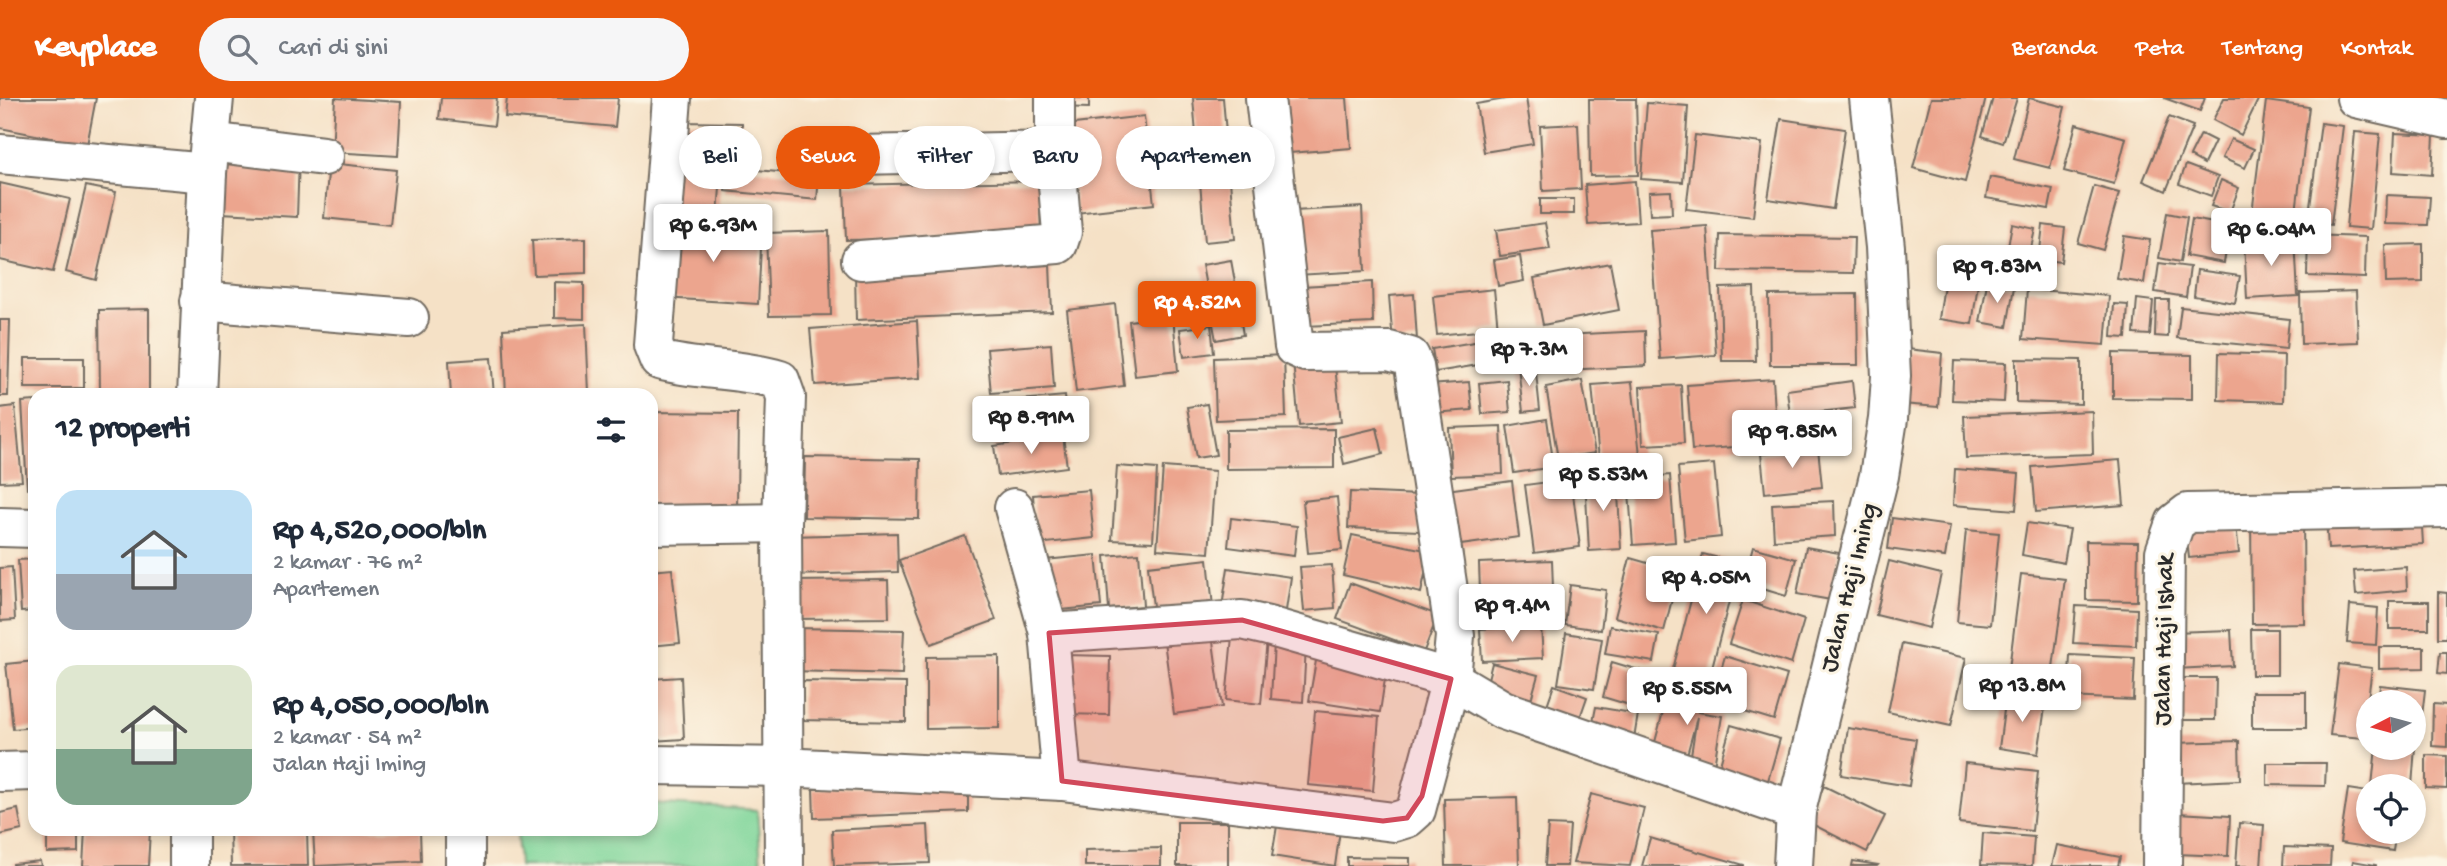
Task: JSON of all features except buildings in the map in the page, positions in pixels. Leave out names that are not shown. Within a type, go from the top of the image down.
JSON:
[{"type":"street","points":[[197,388],[208,158],[214,98]]},
{"type":"street","points":[[672,98],[653,345],[659,360],[760,374],[780,380],[786,397],[782,523],[784,866]]},
{"type":"street","points":[[1055,98],[1055,126]]},
{"type":"street","points":[[658,765],[782,766],[1062,781],[1394,822],[1407,818],[1419,803],[1451,679],[1455,636],[1414,366],[1410,358],[1389,351],[1305,352],[1294,347],[1265,98]]},
{"type":"street","name":"Jalan Haji Iming","points":[[1793,866],[1796,811],[1879,476],[1888,419],[1891,376],[1885,247],[1869,98]]},
{"type":"street","points":[[2356,98],[2400,103],[2447,119]]},
{"type":"street","points":[[880,155],[1009,153]]},
{"type":"street","points":[[0,154],[208,158],[324,156]]},
{"type":"street","points":[[861,260],[1058,244],[1062,232],[1058,189]]},
{"type":"street","points":[[200,301],[409,318]]},
{"type":"street","points":[[1014,508],[1049,634],[1062,781]]},
{"type":"street","name":"Jalan Haji Ishak","points":[[2162,866],[2165,552],[2175,523],[2188,513],[2447,508]]},
{"type":"street","points":[[658,525],[782,523]]},
{"type":"street","points":[[0,527],[28,528]]},
{"type":"street","points":[[1049,634],[1242,620],[1451,679],[1503,710],[1796,811]]},
{"type":"street","points":[[0,772],[28,771]]},
{"type":"street","points":[[189,836],[189,866]]},
{"type":"street","points":[[465,836],[465,866]]},
{"type":"highlighted area","points":[[1242,620],[1451,679],[1422,796],[1407,818],[1383,821],[1062,781],[1049,633]]},
{"type":"green space","points":[[658,803],[757,810],[761,866],[519,866],[517,836],[658,836]]}]
